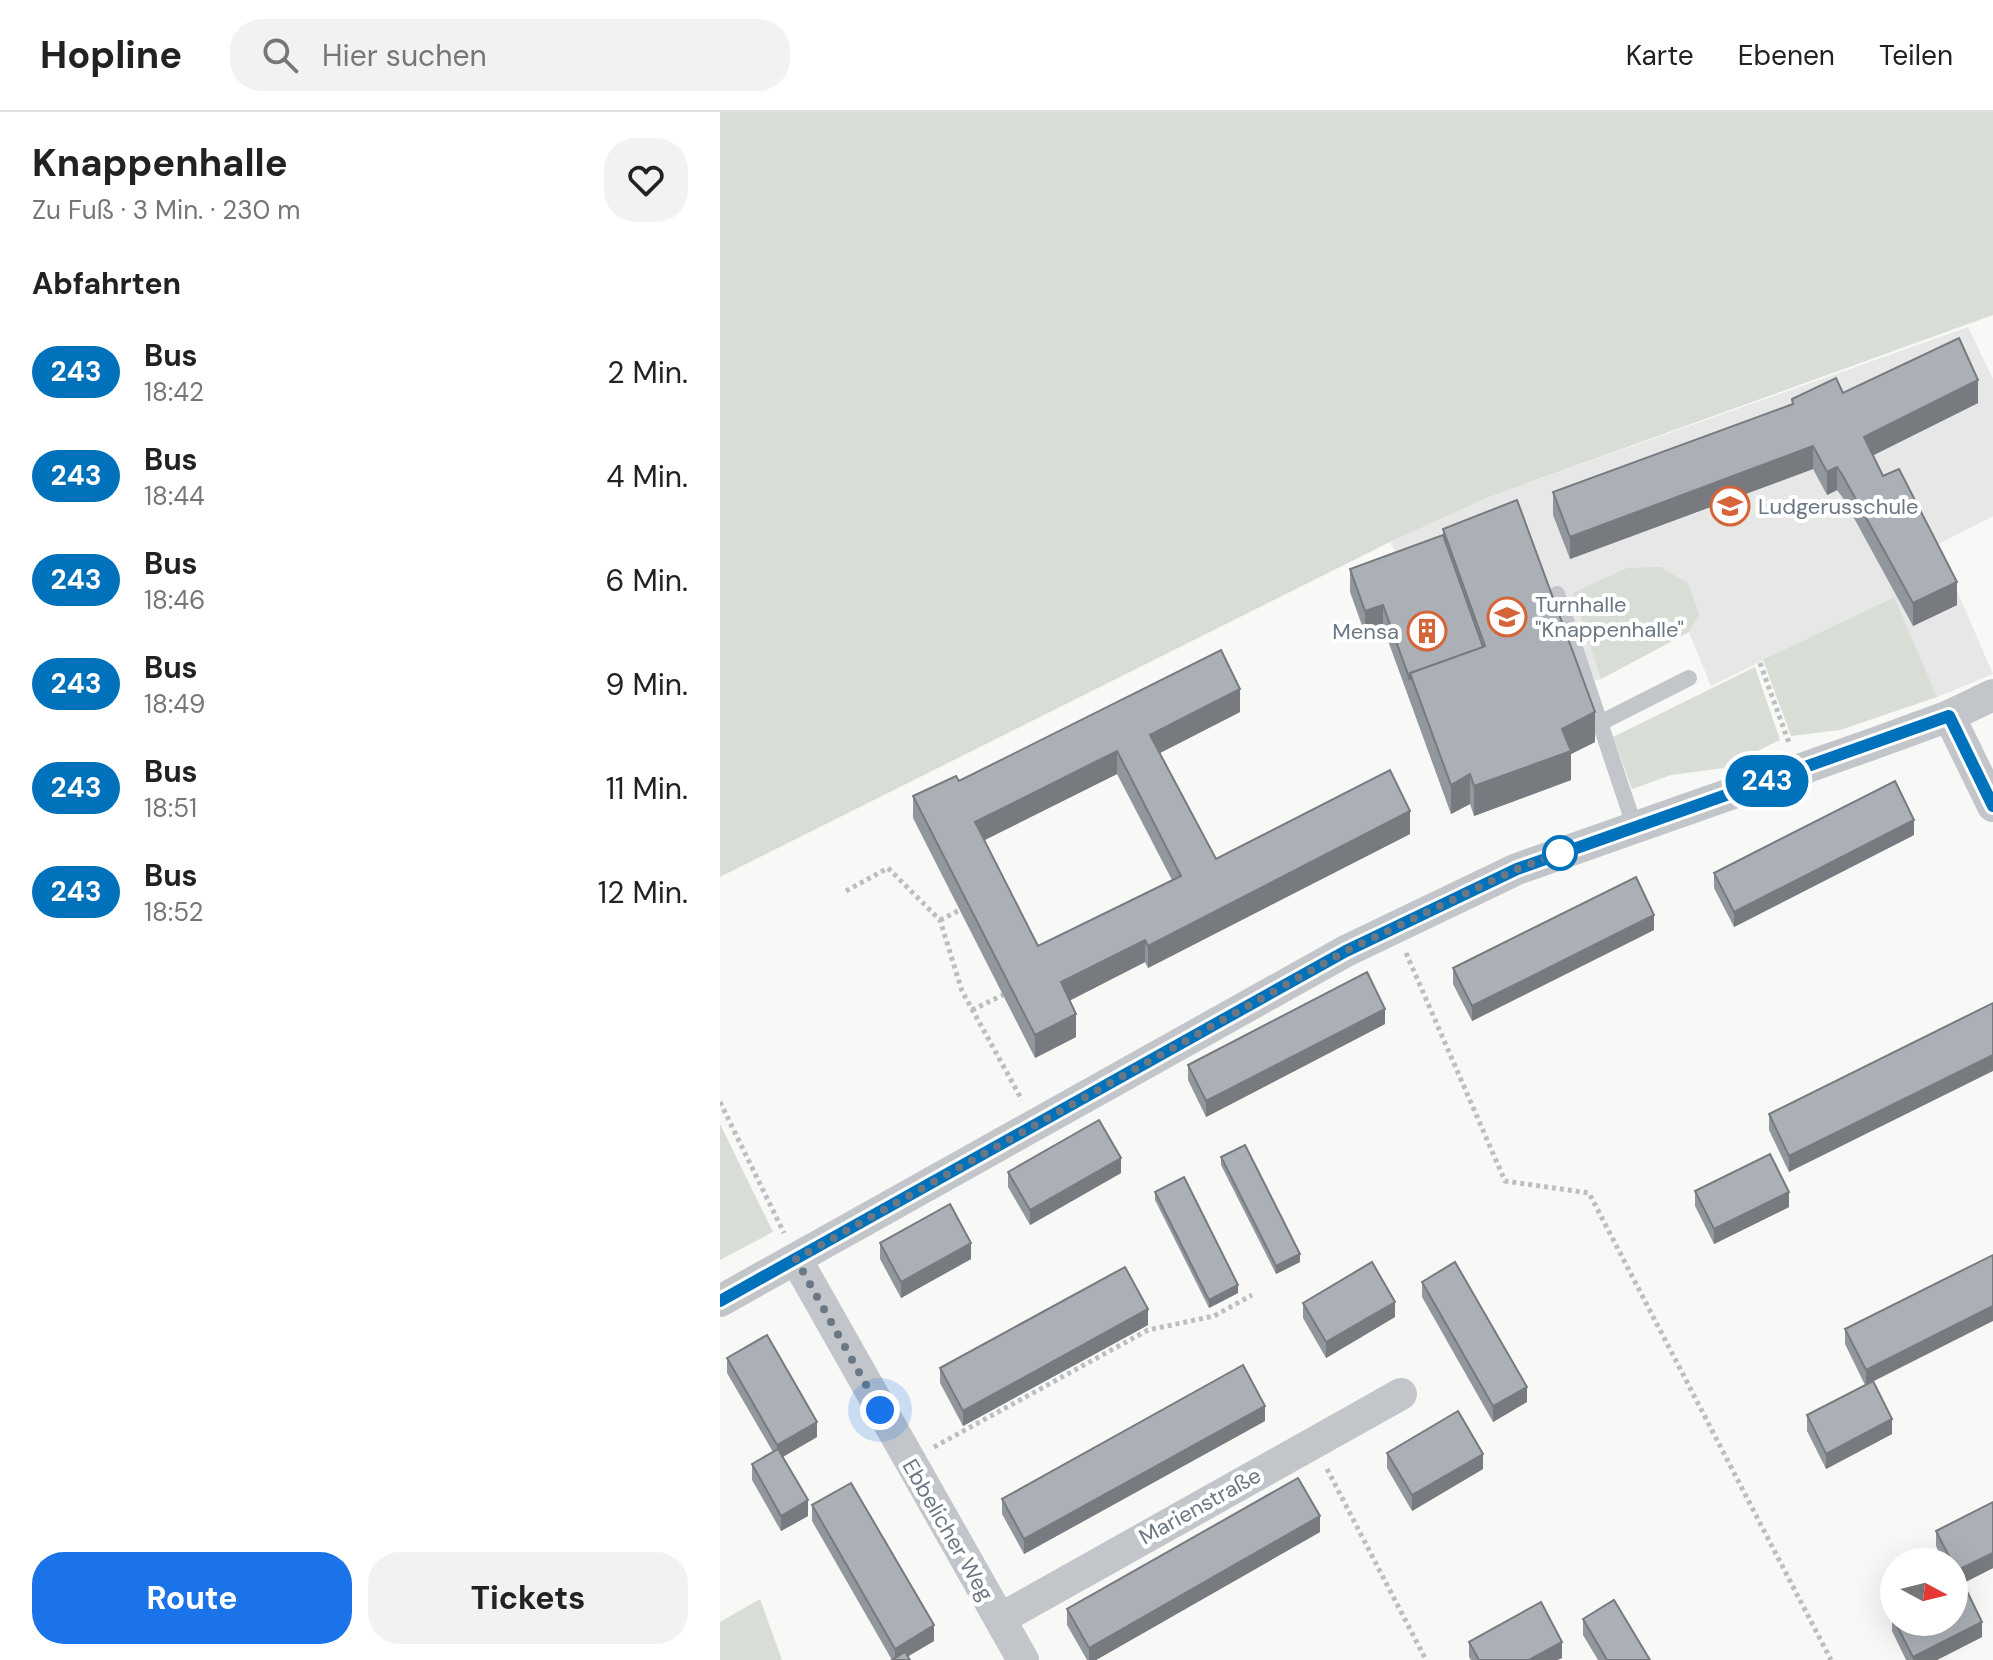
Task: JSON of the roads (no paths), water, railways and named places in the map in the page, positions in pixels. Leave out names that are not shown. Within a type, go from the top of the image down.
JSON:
[{"type":"street","points":[[720,1301],[1143,1062],[1395,928],[1517,869],[1949,716],[1993,695]]},
{"type":"street","points":[[1949,716],[1993,806]]},
{"type":"street","name":"Ebbelicher Weg","points":[[796,1259],[1023,1660]]},
{"type":"street","name":"Marienstraße","points":[[1000,1619],[1401,1394]]},
{"type":"lane","points":[[1557,594],[1635,828]]},
{"type":"lane","points":[[1600,723],[1689,678]]},
{"type":"place","name":"Ludgerusschule","points":[[1730,506]]},
{"type":"place","name":"Turnhalle \"Knappenhalle\"","points":[[1507,617]]},
{"type":"place","name":"Mensa","points":[[1427,631]]}]
